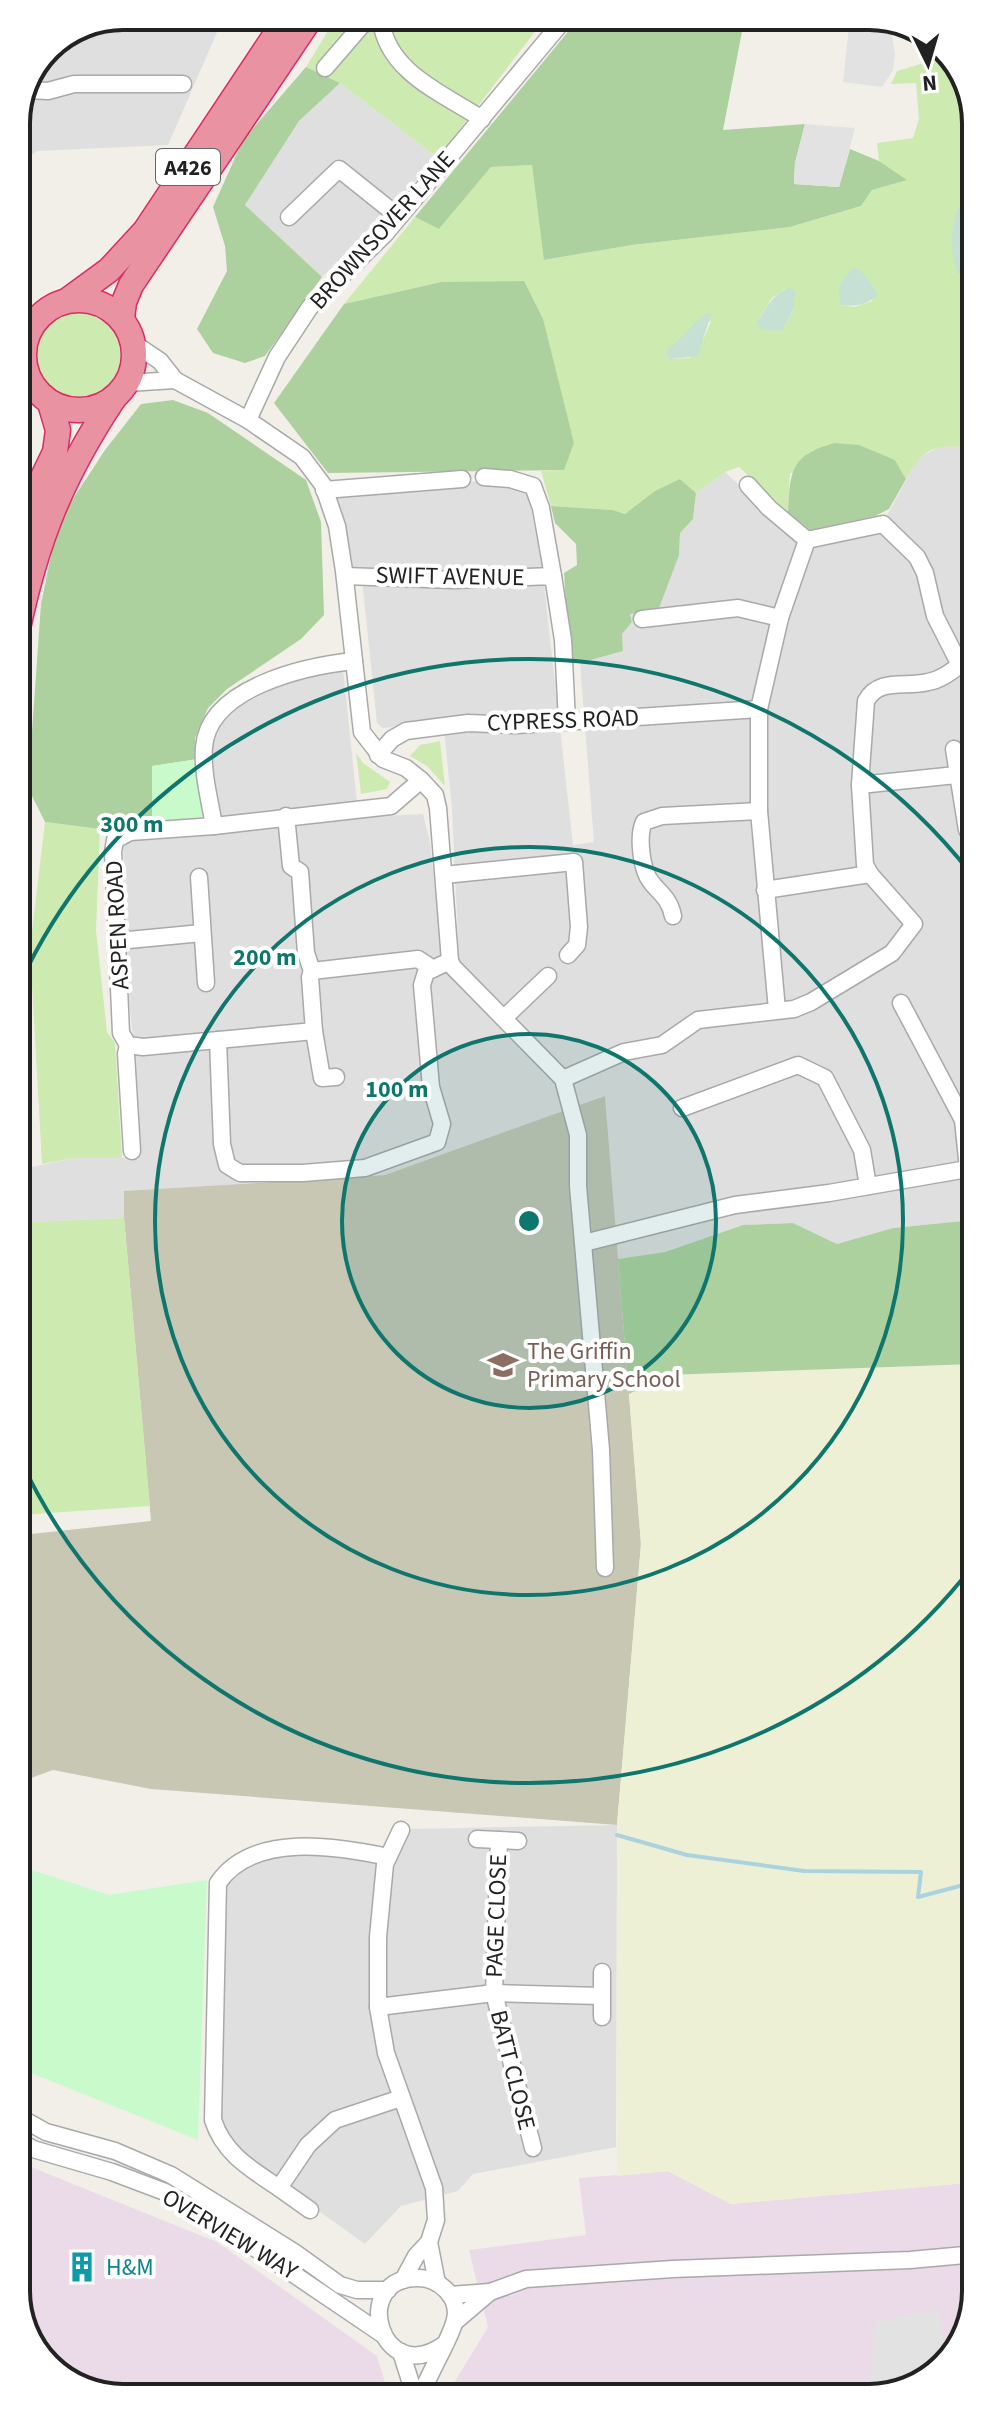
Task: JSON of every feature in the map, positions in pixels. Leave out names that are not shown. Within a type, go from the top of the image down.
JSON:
[{"type":"highway","name":"A426","points":[[68,300],[109,270],[145,231],[279,30]]},
{"type":"highway","name":"A426","points":[[122,319],[124,302],[131,285],[303,30]]},
{"type":"highway","points":[[30,324],[53,306],[68,300],[98,302],[122,319],[133,343],[132,371],[89,436],[58,495],[30,572]]},
{"type":"highway","points":[[30,382],[50,403],[66,409],[83,410],[100,406],[120,391]]},
{"type":"highway","points":[[30,510],[58,441],[50,403]]},
{"type":"street","points":[[325,68],[358,30]]},
{"type":"street","points":[[384,30],[383,36],[394,57],[407,71],[482,119]]},
{"type":"street","name":"BROWNSOVER LANE","points":[[248,420],[277,357],[310,307],[399,217],[555,30]]},
{"type":"street","points":[[37,90],[48,91],[74,84],[183,84]]},
{"type":"street","points":[[289,217],[339,169],[399,217]]},
{"type":"street","points":[[133,343],[160,361],[175,380],[248,420],[302,457],[324,490],[337,526],[345,576],[362,732],[378,755],[406,768],[435,795],[450,961],[563,1079],[578,1135],[578,1186],[600,1423],[605,1568]]},
{"type":"street","points":[[120,391],[175,380]]},
{"type":"street","points":[[484,477],[510,479],[533,486],[541,508],[553,576]]},
{"type":"street","points":[[324,490],[462,479]]},
{"type":"street","points":[[748,485],[769,508],[807,540]]},
{"type":"street","points":[[807,540],[883,524],[917,557],[925,573],[935,616],[962,655]]},
{"type":"street","points":[[777,1010],[759,811],[759,709],[780,618],[807,540]]},
{"type":"street","name":"SWIFT AVENUE","points":[[345,576],[455,580],[553,576],[563,640],[567,722]]},
{"type":"street","points":[[642,619],[738,608],[780,618]]},
{"type":"street","points":[[214,826],[204,744],[211,724],[222,710],[246,690],[325,664],[354,661]]},
{"type":"street","points":[[563,1079],[624,1052],[662,1045],[698,1020],[794,1009],[892,953],[914,924],[865,865],[860,785],[866,701],[871,691],[892,684],[927,683],[945,677],[962,664]]},
{"type":"street","name":"CYPRESS ROAD","points":[[378,755],[392,739],[406,731],[468,723],[516,725],[759,709]]},
{"type":"street","points":[[954,749],[962,805]]},
{"type":"street","points":[[860,785],[956,775]]},
{"type":"street","name":"ASPEN ROAD","points":[[132,1151],[128,1045],[121,1033],[115,840],[130,832],[391,806],[421,780]]},
{"type":"street","points":[[673,916],[667,897],[645,873],[641,834],[644,822],[662,816],[759,811]]},
{"type":"street","points":[[286,816],[291,866],[300,872],[306,953],[312,971],[314,1031],[322,1078],[336,1077]]},
{"type":"street","points":[[444,875],[574,862],[579,927],[577,945],[568,955]]},
{"type":"street","points":[[765,890],[870,874]]},
{"type":"street","points":[[199,877],[206,983]]},
{"type":"street","points":[[118,941],[202,933]]},
{"type":"street","points":[[312,971],[418,959],[433,969]]},
{"type":"street","points":[[218,1040],[222,1144],[227,1165],[240,1173],[303,1173],[365,1168],[437,1142],[441,1133],[442,1124],[431,1087],[422,985],[426,972],[450,961]]},
{"type":"street","points":[[504,1018],[548,976]]},
{"type":"street","points":[[901,1003],[962,1118]]},
{"type":"street","points":[[128,1045],[143,1047],[314,1031]]},
{"type":"street","points":[[682,1108],[798,1065],[825,1078],[862,1150],[868,1186]]},
{"type":"street","points":[[584,1243],[735,1205],[962,1170]]},
{"type":"street","points":[[401,1830],[385,1864],[378,1937],[378,2007],[386,2053],[434,2188],[436,2220],[429,2242],[416,2256],[403,2280],[388,2290],[378,2311],[382,2334],[401,2352],[413,2384]]},
{"type":"street","points":[[477,1839],[518,1841]]},
{"type":"street","name":"PAGE CLOSE","points":[[494,1993],[499,1840]]},
{"type":"street","points":[[310,2210],[241,2162],[227,2148],[213,2120],[218,1883],[227,1870],[243,1858],[295,1847],[342,1847],[388,1857]]},
{"type":"street","points":[[602,1972],[602,2017]]},
{"type":"street","points":[[378,2007],[494,1993],[600,1996]]},
{"type":"street","name":"BATT CLOSE","points":[[494,1993],[533,2148]]},
{"type":"street","points":[[279,2188],[308,2145],[335,2120],[401,2098]]},
{"type":"street","name":"OVERVIEW WAY","points":[[30,2123],[46,2132],[115,2151],[171,2175],[294,2252],[340,2285],[357,2290],[388,2290]]},
{"type":"street","name":"OVERVIEW WAY","points":[[30,2147],[165,2192],[218,2223],[382,2334]]},
{"type":"street","points":[[429,2242],[437,2283]]},
{"type":"street","points":[[450,2295],[490,2292],[526,2279],[962,2255]]},
{"type":"street","points":[[403,2280],[426,2278],[437,2283],[450,2295],[455,2307],[453,2333],[424,2384]]},
{"type":"street","points":[[456,2321],[490,2292]]},
{"type":"street","points":[[401,2352],[424,2355],[445,2344]]},
{"type":"shaded area","points":[[123,30],[218,30],[168,145],[37,151],[30,156],[33,99],[49,66],[77,42],[105,32]]},
{"type":"shaded area","points":[[849,30],[892,33],[895,55],[893,70],[882,87],[843,82]]},
{"type":"shaded area","points":[[340,83],[438,158],[322,277],[245,205],[299,121]]},
{"type":"shaded area","points":[[805,124],[855,128],[839,187],[794,184],[795,163]]},
{"type":"shaded area","points":[[962,204],[962,275],[958,274],[952,243]]},
{"type":"shaded area","points":[[855,267],[878,294],[861,304],[841,305],[841,284]]},
{"type":"shaded area","points":[[792,288],[796,293],[793,310],[782,331],[762,330],[757,323],[767,306],[780,292]]},
{"type":"shaded area","points":[[706,313],[711,314],[698,356],[671,359],[666,356],[668,349]]},
{"type":"shaded area","points":[[943,445],[962,447],[962,1221],[893,1228],[837,1244],[793,1223],[743,1225],[665,1252],[618,1259],[605,1097],[385,1175],[124,1191],[124,1218],[30,1222],[32,1167],[74,1158],[139,1158],[132,1054],[239,1047],[235,1032],[141,1040],[133,1036],[126,976],[123,841],[346,818],[423,814],[430,842],[440,940],[458,938],[452,809],[443,720],[383,728],[377,723],[361,570],[352,567],[344,524],[332,493],[481,481],[513,483],[528,492],[542,567],[573,845],[594,842],[580,663],[623,651],[622,634],[632,622],[630,614],[679,555],[680,533],[693,519],[696,493],[725,472],[799,541],[761,667],[777,668],[787,624],[813,542],[879,530],[918,458]]},
{"type":"shaded area","points":[[343,669],[357,802],[221,816],[213,744],[226,713],[282,684]]},
{"type":"shaded area","points":[[605,1096],[641,1544],[617,1825],[151,1789],[53,1770],[30,1778],[30,1534],[151,1521],[124,1191],[385,1175]]},
{"type":"shaded area","points":[[962,1364],[962,2183],[731,2204],[668,2171],[617,2176],[617,1825],[641,1544],[629,1394],[667,1375]]},
{"type":"shaded area","points":[[617,1825],[616,2147],[473,2174],[458,2191],[401,2206],[365,2244],[239,2154],[221,2124],[222,1884],[242,1862],[296,1850],[393,1861],[409,1829]]},
{"type":"shaded area","name":"H&M","points":[[30,2167],[217,2242],[377,2356],[385,2384],[117,2384],[77,2372],[66,2365],[46,2343],[32,2309]]},
{"type":"shaded area","points":[[668,2171],[731,2204],[962,2183],[962,2291],[957,2321],[946,2343],[926,2365],[899,2379],[881,2383],[453,2384],[488,2327],[469,2250],[586,2235],[579,2178]]},
{"type":"shaded area","points":[[938,2309],[945,2344],[926,2365],[910,2374],[870,2384],[875,2322]]},
{"type":"green space","points":[[328,30],[536,30],[438,158],[340,83],[306,67]]},
{"type":"green space","points":[[569,30],[742,30],[723,130],[805,124],[795,163],[794,184],[839,187],[850,149],[879,161],[907,180],[872,190],[861,206],[790,227],[632,245],[544,260],[532,165],[491,167],[439,229],[415,217]]},
{"type":"green space","points":[[937,59],[957,93],[962,123],[962,236],[958,274],[962,275],[962,448],[932,450],[919,460],[906,479],[895,460],[790,473],[788,512],[739,467],[725,472],[696,493],[680,479],[625,514],[613,510],[551,506],[541,471],[563,470],[574,443],[554,373],[441,282],[344,304],[415,217],[440,228],[491,167],[532,165],[545,260],[632,245],[790,227],[861,206],[872,190],[906,180],[879,161],[877,143],[913,138],[919,119],[916,83],[891,84],[897,71]],"holes":[[[863,273],[874,291],[872,301],[854,307],[841,305]],[[785,289],[793,310],[784,327],[760,317],[772,298]],[[711,321],[699,350],[690,358],[672,359],[666,356],[679,339]]]},
{"type":"green space","points":[[306,67],[340,83],[299,121],[245,205],[322,277],[265,356],[245,363],[213,353],[197,329],[227,271],[225,246],[213,207],[243,140]]},
{"type":"green space","points":[[524,281],[543,319],[574,443],[564,470],[328,473],[274,403],[344,304],[441,282]]},
{"type":"green space","points":[[70,311],[86,311],[109,323],[118,337],[121,354],[118,371],[109,385],[86,397],[70,397],[54,390],[42,378],[35,362],[35,346],[42,330],[54,318]]},
{"type":"green space","points":[[173,400],[208,413],[306,480],[321,522],[324,615],[301,639],[227,689],[208,708],[195,738],[198,759],[152,766],[152,822],[100,829],[45,822],[30,792],[30,760],[41,604],[58,522],[105,450],[141,404]]},
{"type":"green space","points":[[835,443],[859,445],[895,460],[906,479],[889,509],[875,516],[810,530],[788,512],[792,475],[801,459],[809,453]]},
{"type":"green space","points":[[680,479],[696,493],[693,519],[680,533],[679,555],[659,608],[630,614],[632,622],[622,634],[623,651],[580,663],[569,662],[564,573],[577,565],[576,544],[555,523],[551,506],[613,510],[625,514],[655,491]]},
{"type":"green space","points":[[440,741],[445,786],[427,766],[410,756],[420,745]]},
{"type":"green space","points":[[356,753],[363,763],[390,782],[387,789],[361,794]]},
{"type":"green space","points":[[198,759],[204,812],[201,818],[152,822],[152,766]]},
{"type":"green space","points":[[45,822],[100,829],[96,930],[107,1032],[115,1043],[122,1158],[74,1158],[42,1164],[30,948]]},
{"type":"green space","points":[[124,1218],[150,1506],[30,1514],[30,1222]]},
{"type":"green space","points":[[962,1221],[962,1364],[667,1375],[629,1394],[618,1259],[665,1252],[743,1225],[793,1223],[837,1244],[893,1228]]},
{"type":"green space","points":[[30,1869],[109,1895],[207,1880],[198,2140],[30,2073]]},
{"type":"waterway","points":[[617,1835],[687,1855],[804,1871],[921,1872],[918,1897],[962,1885]]},
{"type":"place","name":"The Griffin Primary School","points":[[503,1365]]},
{"type":"place","name":"H&M","points":[[82,2267]]}]
